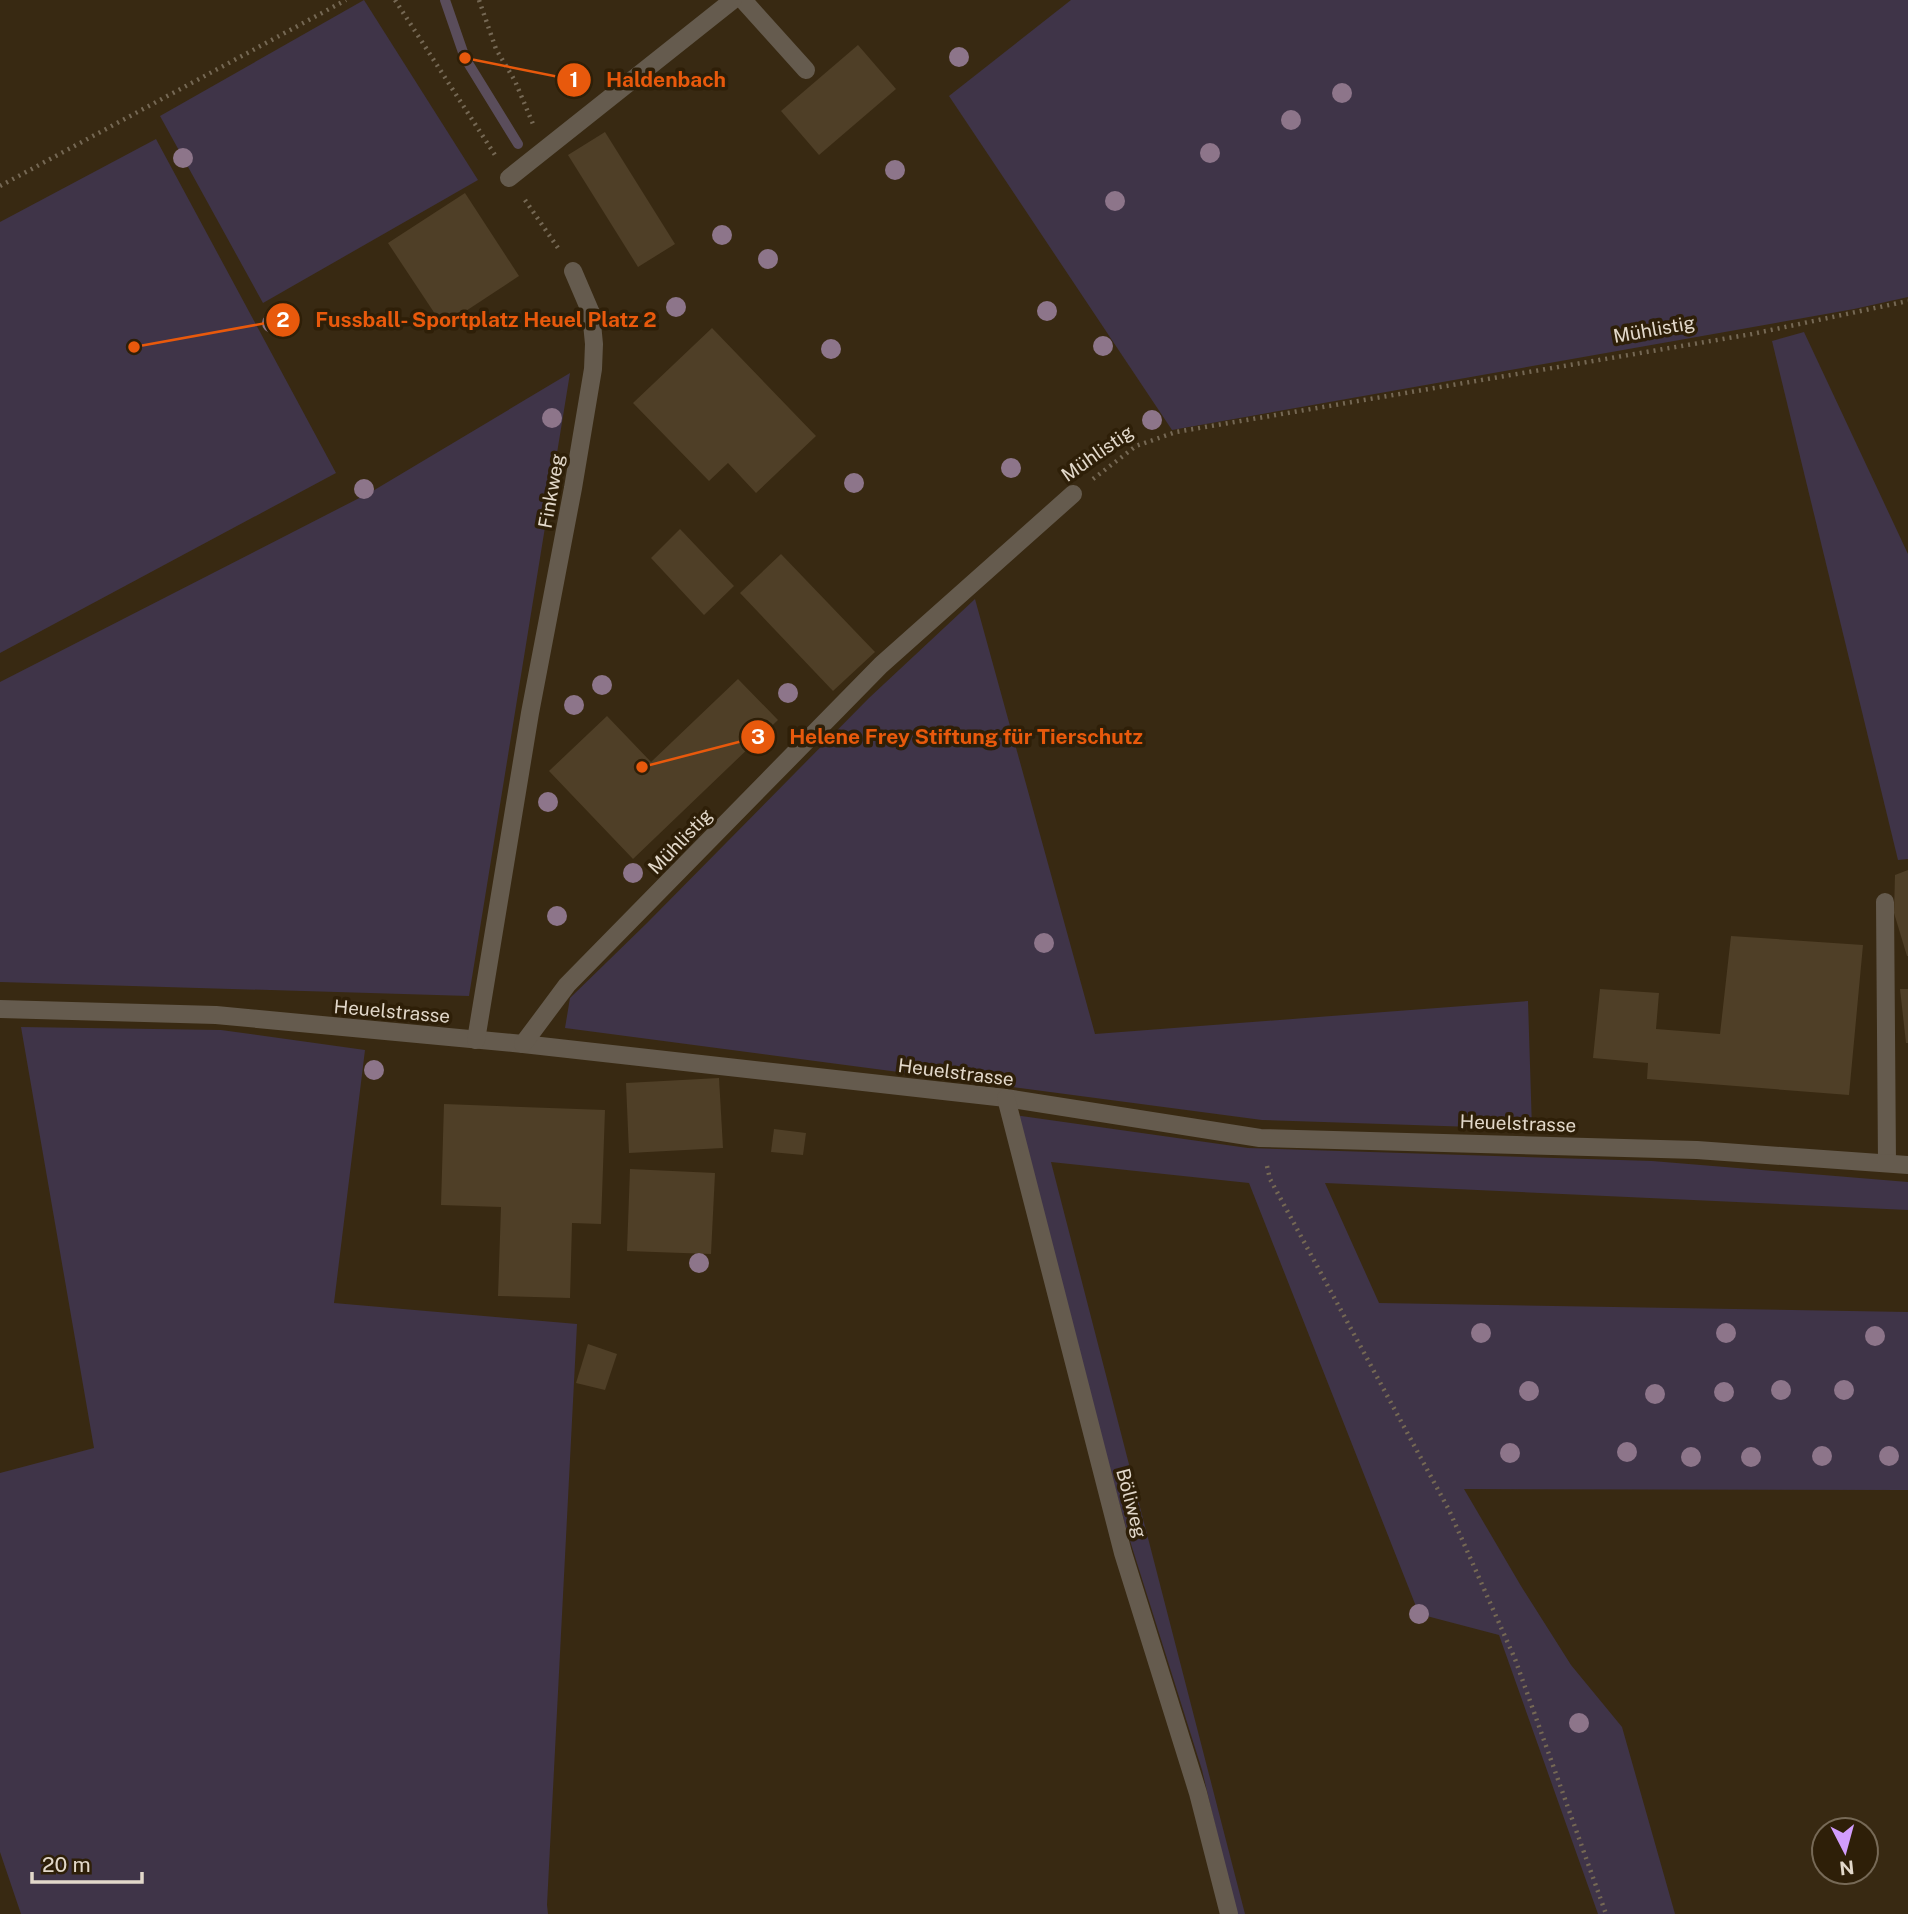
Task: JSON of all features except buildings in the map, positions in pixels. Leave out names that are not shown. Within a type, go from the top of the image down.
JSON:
[{"type":"street","points":[[509,177],[733,0]]},
{"type":"street","points":[[743,0],[806,70]]},
{"type":"street","name":"Finkweg","points":[[476,1040],[530,713],[593,369],[594,344],[590,313],[573,271]]},
{"type":"street","name":"Mühlistig","points":[[523,1044],[567,985],[881,665],[1073,494]]},
{"type":"street","points":[[1885,902],[1887,1163]]},
{"type":"street","name":"Heuelstrasse","points":[[0,1009],[216,1015],[523,1044],[1006,1098],[1260,1138],[1697,1150],[1908,1165]]},
{"type":"street","name":"Böliweg","points":[[1006,1098],[1123,1553],[1198,1793],[1229,1914]]},
{"type":"path","points":[[0,186],[346,0]]},
{"type":"path","points":[[395,0],[573,271]]},
{"type":"path","points":[[479,0],[496,49],[515,81],[544,150]]},
{"type":"path","name":"Mühlistig","points":[[1073,494],[1136,446],[1176,432],[1752,334],[1908,301]]},
{"type":"path","points":[[1260,1138],[1270,1179],[1449,1510],[1499,1622],[1515,1659],[1606,1914]]},
{"type":"shaded area","points":[[364,0],[478,180],[263,303],[160,116]]},
{"type":"shaded area","points":[[1071,0],[1908,0],[1908,297],[1854,309],[1172,430],[949,96]]},
{"type":"shaded area","points":[[156,139],[336,473],[0,653],[0,222]]},
{"type":"shaded area","points":[[1804,332],[1908,554],[1908,859],[1898,860],[1772,341]]},
{"type":"shaded area","points":[[570,373],[469,996],[0,982],[0,682],[371,492]]},
{"type":"shaded area","points":[[975,599],[1095,1034],[1528,1001],[1532,1129],[1262,1120],[565,1028],[570,998],[869,698]]},
{"type":"shaded area","points":[[21,1027],[221,1030],[365,1050],[334,1303],[577,1324],[548,1914],[21,1914],[0,1852],[0,1473],[94,1448]]},
{"type":"shaded area","points":[[1014,1115],[1248,1148],[1652,1161],[1908,1182],[1908,1210],[1325,1183],[1379,1303],[1908,1312],[1908,1490],[1464,1489],[1571,1665],[1622,1727],[1675,1914],[1598,1914],[1499,1635],[1419,1614],[1249,1183],[1051,1162],[1245,1914],[1236,1914],[1202,1770],[1126,1528]]},
{"type":"waterway","points":[[445,0],[465,58],[518,144]]},
{"type":"place","name":"Haldenbach","points":[[465,58]]},
{"type":"place","name":"Fussball- Sportplatz Heuel Platz 2","points":[[134,347]]},
{"type":"place","name":"Helene Frey Stiftung für Tierschutz","points":[[642,767]]}]
